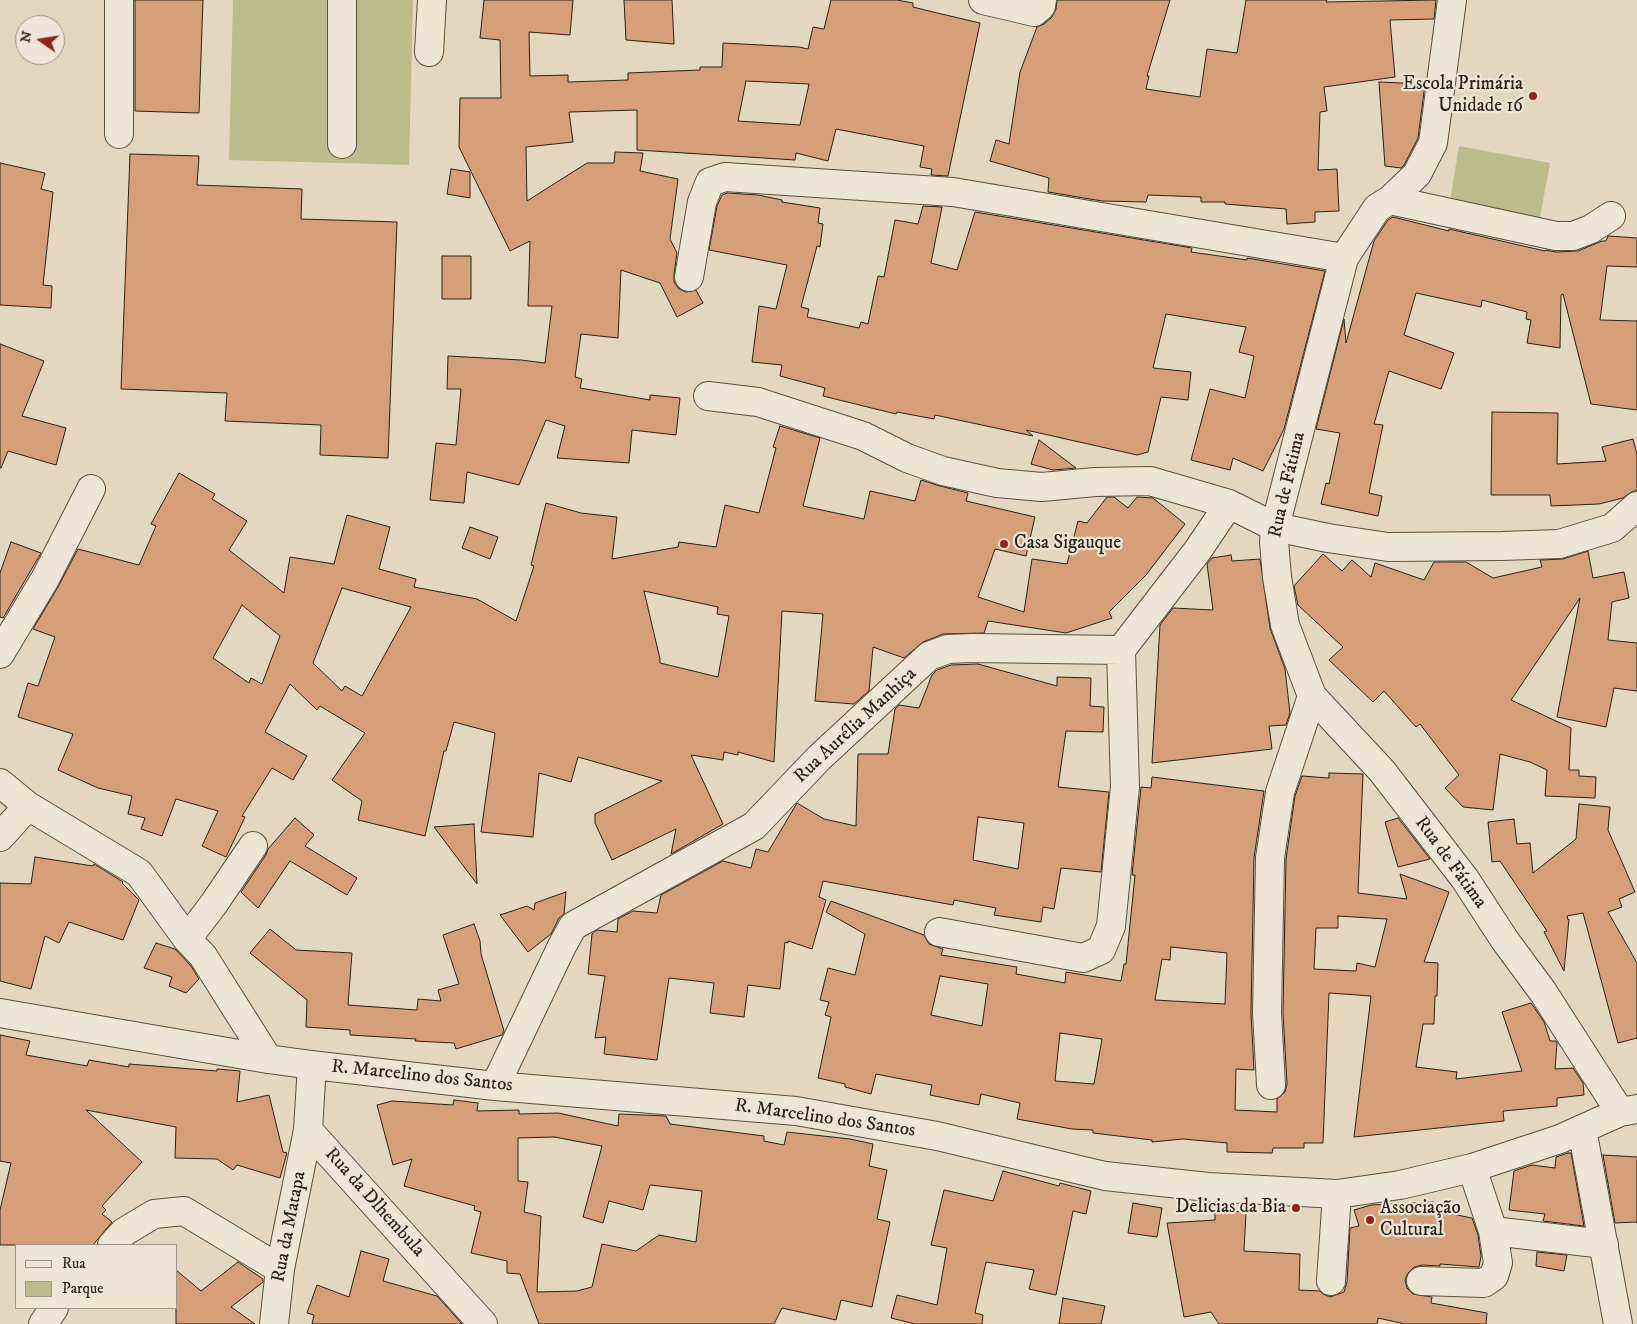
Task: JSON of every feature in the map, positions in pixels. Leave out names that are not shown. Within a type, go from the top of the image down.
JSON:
[{"type":"street","points":[[119,0],[119,134]]},
{"type":"street","points":[[342,0],[342,144]]},
{"type":"street","points":[[429,52],[432,0]]},
{"type":"street","points":[[983,0],[1034,12],[1040,6],[1042,0]]},
{"type":"street","name":"Rua de Fátima","points":[[1452,0],[1433,143],[1417,174],[1390,200],[1377,208],[1344,258],[1275,527],[1274,542],[1285,625],[1312,696],[1382,771],[1465,879],[1504,939],[1628,1110]]},
{"type":"street","points":[[688,277],[702,202],[710,182],[725,177],[953,192],[1344,258]]},
{"type":"street","points":[[1390,200],[1556,236],[1573,236],[1591,229],[1611,216]]},
{"type":"street","points":[[708,396],[758,402],[863,436],[908,458],[944,471],[997,483],[1042,487],[1095,482],[1150,481],[1229,504],[1275,527],[1328,538],[1388,547],[1559,544],[1612,528],[1637,506]]},
{"type":"street","points":[[0,654],[45,579],[91,489]]},
{"type":"street","points":[[939,932],[1083,958],[1101,950],[1111,926],[1125,787],[1122,650],[1198,550],[1229,504]]},
{"type":"street","name":"Rua Aurélia Manhiça","points":[[495,1086],[562,946],[574,926],[754,826],[820,758],[929,656],[948,649],[972,648],[1122,650]]},
{"type":"street","points":[[1271,1085],[1267,1012],[1270,858],[1280,792],[1312,696]]},
{"type":"street","points":[[0,784],[28,806],[138,874],[187,939],[203,956],[268,1059]]},
{"type":"street","points":[[0,838],[28,806]]},
{"type":"street","points":[[187,939],[214,905],[253,846]]},
{"type":"street","name":"R. Marcelino dos Santos","points":[[0,1013],[312,1065],[495,1086],[796,1111],[937,1136],[1105,1176],[1208,1187],[1337,1194],[1400,1185],[1472,1168],[1560,1139],[1628,1110]]},
{"type":"street","points":[[308,1130],[312,1065]]},
{"type":"street","points":[[1582,1129],[1618,1324]]},
{"type":"street","name":"Rua da Matapa","points":[[274,1324],[280,1269],[308,1130]]},
{"type":"street","name":"Rua da Dlhembula","points":[[308,1130],[483,1324]]},
{"type":"street","points":[[1421,1281],[1484,1283],[1494,1276],[1498,1263],[1493,1231],[1472,1168]]},
{"type":"street","points":[[1331,1281],[1337,1194]]},
{"type":"street","points":[[113,1244],[124,1232],[154,1214],[184,1211],[280,1269]]},
{"type":"street","points":[[1493,1231],[1604,1244]]},
{"type":"street","points":[[43,1324],[53,1309]]},
{"type":"green space","points":[[233,0],[413,0],[409,165],[229,160]]},
{"type":"green space","points":[[1459,146],[1550,163],[1539,223],[1449,207]]},
{"type":"building","points":[[135,0],[203,0],[199,113],[135,111]]},
{"type":"building","points":[[484,0],[573,0],[570,35],[529,32],[530,76],[568,75],[568,82],[628,80],[628,73],[700,70],[700,67],[722,67],[723,43],[808,49],[813,27],[824,29],[831,0],[897,0],[913,3],[913,7],[980,23],[948,176],[931,175],[932,169],[920,167],[924,146],[836,129],[828,161],[796,153],[795,160],[637,150],[637,110],[569,112],[573,142],[526,147],[527,201],[587,163],[614,163],[615,152],[643,153],[640,171],[678,179],[670,239],[677,253],[674,282],[679,289],[686,292],[696,290],[703,303],[677,317],[660,283],[621,270],[618,338],[581,334],[575,377],[582,379],[580,388],[650,400],[650,395],[680,398],[676,435],[632,430],[629,463],[557,458],[565,426],[546,420],[519,485],[467,472],[464,503],[430,500],[436,443],[456,445],[461,389],[447,389],[448,356],[545,363],[552,306],[528,306],[530,241],[510,251],[459,147],[460,98],[501,98],[500,40],[480,38]],"holes":[[[746,81],[809,84],[800,125],[738,121]]]},
{"type":"building","points":[[624,0],[672,0],[674,44],[626,40]]},
{"type":"building","points":[[1057,0],[1170,0],[1147,76],[1149,76],[1146,89],[1200,97],[1207,49],[1237,53],[1246,0],[1327,0],[1326,2],[1436,0],[1434,19],[1390,20],[1395,77],[1324,87],[1327,111],[1320,112],[1318,170],[1337,169],[1339,211],[1315,212],[1315,222],[1287,224],[1286,209],[1225,204],[1225,202],[1201,202],[1201,197],[1148,195],[1146,202],[1102,201],[1048,192],[1049,178],[990,161],[996,140],[1009,144],[1020,72],[1037,27],[1052,17],[1056,9]]},
{"type":"building","points":[[1379,82],[1425,84],[1418,138],[1401,168],[1385,166]]},
{"type":"building","points":[[130,154],[199,156],[197,185],[302,189],[301,219],[397,222],[388,458],[320,455],[321,425],[225,421],[227,393],[121,389]]},
{"type":"building","points":[[0,163],[45,173],[41,189],[53,192],[43,285],[52,286],[51,308],[0,305]]},
{"type":"building","points":[[451,169],[470,172],[470,198],[447,194]]},
{"type":"building","points":[[727,193],[758,195],[782,200],[782,202],[820,208],[818,223],[823,224],[820,247],[817,246],[801,307],[809,309],[807,317],[859,328],[861,322],[868,324],[878,276],[884,277],[895,220],[918,224],[923,206],[942,207],[931,263],[957,270],[975,212],[1192,248],[1191,252],[1247,260],[1247,258],[1325,271],[1284,429],[1263,471],[1233,458],[1230,470],[1191,460],[1210,389],[1245,398],[1254,356],[1239,352],[1246,327],[1166,314],[1153,368],[1191,372],[1188,400],[1161,397],[1148,452],[1137,455],[1026,430],[1033,436],[935,415],[934,419],[897,412],[896,414],[823,396],[825,388],[780,376],[782,365],[752,362],[759,306],[776,309],[787,265],[709,250],[717,206],[722,195]]},
{"type":"building","points":[[1393,217],[1449,231],[1449,229],[1556,252],[1578,251],[1606,241],[1608,236],[1637,238],[1637,267],[1607,266],[1600,320],[1637,321],[1637,410],[1591,404],[1563,294],[1561,295],[1560,348],[1527,343],[1531,320],[1526,319],[1527,312],[1482,300],[1481,307],[1416,293],[1404,335],[1454,353],[1441,389],[1389,371],[1374,424],[1383,425],[1369,493],[1382,496],[1378,516],[1321,504],[1326,483],[1329,484],[1340,433],[1316,429],[1344,319],[1346,343],[1374,241],[1388,220]]},
{"type":"building","points":[[442,256],[471,256],[471,299],[442,299]]},
{"type":"building","points":[[0,344],[44,361],[22,416],[66,428],[56,465],[8,451],[0,468]]},
{"type":"building","points":[[1492,412],[1558,413],[1557,464],[1606,461],[1602,447],[1633,439],[1637,454],[1637,491],[1633,491],[1623,498],[1599,504],[1551,506],[1550,495],[1491,495]]},
{"type":"building","points":[[780,426],[820,438],[803,506],[864,519],[870,491],[915,501],[921,480],[968,493],[966,501],[1035,517],[1026,556],[995,549],[978,597],[1024,612],[1032,559],[1067,564],[1078,521],[1087,523],[1107,497],[1114,497],[1128,508],[1137,497],[1153,498],[1185,524],[1146,575],[1109,612],[1112,618],[1066,633],[988,621],[984,633],[943,634],[923,642],[904,658],[873,647],[869,691],[854,704],[815,701],[823,614],[782,611],[774,762],[738,752],[738,755],[724,752],[723,760],[691,755],[723,824],[671,854],[676,829],[612,860],[595,823],[595,814],[662,781],[578,757],[571,782],[539,773],[533,837],[481,832],[495,733],[454,722],[446,751],[444,751],[425,836],[358,820],[362,801],[332,780],[365,733],[320,706],[317,710],[290,684],[265,732],[307,756],[293,780],[272,768],[242,816],[245,817],[226,857],[202,846],[218,811],[176,799],[162,836],[141,829],[145,818],[128,814],[132,796],[98,788],[58,770],[73,734],[18,717],[28,683],[38,686],[55,637],[33,629],[78,549],[139,565],[156,526],[151,524],[179,473],[215,494],[212,499],[247,521],[229,550],[284,593],[290,557],[334,564],[347,515],[390,527],[379,569],[416,579],[414,587],[477,599],[516,621],[534,566],[531,565],[546,503],[581,513],[617,517],[612,559],[678,547],[679,542],[716,547],[725,505],[759,513],[776,448],[773,447]],"holes":[[[342,588],[411,607],[362,696],[345,686],[342,691],[313,663]],[[644,591],[718,607],[717,614],[729,616],[718,677],[660,663]],[[242,605],[280,636],[262,684],[251,678],[249,683],[213,658]]]},
{"type":"building","points":[[1039,440],[1076,468],[1053,470],[1031,464]]},
{"type":"building","points":[[470,527],[498,537],[490,559],[462,548]]},
{"type":"building","points":[[11,542],[41,553],[3,618],[0,617],[0,573]]},
{"type":"building","points":[[1588,551],[1593,578],[1624,572],[1629,598],[1612,602],[1608,640],[1637,643],[1637,691],[1614,688],[1606,727],[1557,717],[1580,598],[1511,700],[1571,728],[1569,770],[1579,770],[1579,776],[1596,777],[1595,798],[1545,796],[1547,770],[1530,762],[1500,754],[1493,810],[1463,807],[1445,788],[1459,775],[1420,724],[1416,727],[1384,691],[1373,702],[1329,660],[1343,647],[1298,605],[1294,586],[1323,554],[1342,571],[1352,560],[1371,577],[1375,563],[1424,580],[1434,562],[1466,562],[1493,578],[1542,567],[1540,560],[1563,559]]},
{"type":"building","points":[[1231,555],[1232,561],[1260,559],[1270,628],[1285,669],[1290,713],[1286,725],[1269,726],[1272,749],[1152,763],[1160,625],[1173,608],[1213,610],[1207,564],[1212,558]]},
{"type":"building","points":[[978,664],[1057,686],[1057,677],[1091,678],[1090,706],[1104,707],[1103,732],[1066,731],[1058,787],[1109,792],[1101,872],[1061,868],[1054,909],[1043,907],[1041,922],[994,915],[996,908],[954,900],[953,905],[823,881],[819,897],[826,900],[812,949],[788,941],[788,943],[785,942],[780,989],[748,985],[744,1017],[710,1013],[714,983],[669,978],[657,1060],[604,1054],[606,1037],[595,1038],[605,976],[588,974],[592,934],[597,930],[617,932],[618,919],[633,911],[657,913],[661,895],[723,861],[751,868],[756,849],[768,852],[797,803],[824,819],[856,826],[858,754],[888,754],[895,709],[899,705],[919,708],[932,675],[937,670],[951,665]],"holes":[[[978,817],[1024,823],[1018,869],[973,860]]]},
{"type":"building","points":[[1329,773],[1363,774],[1358,893],[1407,899],[1400,874],[1449,892],[1424,962],[1438,963],[1437,996],[1435,996],[1434,1024],[1423,1024],[1416,1067],[1457,1072],[1456,1079],[1522,1071],[1502,1012],[1531,1003],[1544,1022],[1550,1041],[1556,1041],[1557,1043],[1555,1069],[1573,1068],[1583,1083],[1584,1095],[1557,1098],[1557,1106],[1503,1111],[1504,1121],[1354,1137],[1371,996],[1329,993],[1323,1143],[1304,1143],[1304,1148],[1273,1148],[1272,1153],[1227,1152],[1227,1143],[1183,1139],[1152,1142],[1152,1140],[1093,1133],[1093,1130],[1072,1129],[1017,1119],[1020,1103],[981,1094],[979,1105],[930,1095],[932,1085],[876,1074],[871,1094],[845,1087],[845,1084],[818,1078],[831,1017],[825,1015],[829,1002],[820,1000],[828,968],[855,975],[865,934],[826,912],[831,901],[924,935],[929,944],[943,949],[941,955],[1017,967],[1016,974],[1065,983],[1066,972],[1121,981],[1124,964],[1126,964],[1135,875],[1132,875],[1141,787],[1151,788],[1152,777],[1264,791],[1254,858],[1251,1013],[1254,1070],[1236,1069],[1235,1110],[1277,1112],[1277,1099],[1285,1092],[1287,1084],[1283,1013],[1286,859],[1295,796],[1302,776],[1329,778]],"holes":[[[1338,916],[1387,919],[1375,967],[1357,963],[1356,971],[1314,969],[1316,928],[1338,928]],[[1171,947],[1227,953],[1225,1004],[1155,1000],[1162,959],[1170,960]],[[940,976],[988,984],[982,1026],[931,1015]],[[1060,1033],[1102,1039],[1094,1084],[1055,1081]]]},
{"type":"building","points":[[1579,804],[1610,807],[1608,830],[1635,892],[1619,899],[1622,907],[1608,912],[1637,963],[1637,1038],[1618,1043],[1583,913],[1567,916],[1569,919],[1564,971],[1544,932],[1547,931],[1500,861],[1492,862],[1488,822],[1514,819],[1517,844],[1530,843],[1533,873],[1576,839]]},
{"type":"building","points":[[295,818],[314,835],[305,846],[357,878],[347,895],[290,861],[258,908],[241,892],[268,849]]},
{"type":"building","points":[[1398,818],[1430,859],[1398,867],[1385,822]]},
{"type":"building","points":[[474,824],[477,884],[434,827]]},
{"type":"building","points":[[35,857],[93,866],[94,864],[123,882],[139,900],[123,940],[69,922],[59,943],[45,936],[31,989],[0,981],[0,883],[31,884]]},
{"type":"building","points":[[566,892],[564,914],[559,918],[551,934],[528,952],[500,915],[527,906],[534,910],[535,903]]},
{"type":"building","points":[[474,924],[504,1031],[502,1035],[456,1049],[454,1043],[350,1035],[350,1030],[306,1027],[307,1000],[250,953],[270,929],[296,950],[352,953],[348,1005],[417,1010],[418,999],[441,1001],[438,990],[459,984],[443,935]]},
{"type":"building","points":[[156,943],[175,949],[191,966],[199,979],[186,993],[169,986],[172,977],[144,968]]},
{"type":"building","points":[[0,1035],[30,1041],[26,1055],[87,1066],[89,1060],[129,1067],[129,1064],[240,1071],[237,1102],[269,1095],[283,1152],[287,1153],[280,1178],[237,1165],[233,1170],[217,1159],[175,1158],[176,1127],[86,1110],[142,1162],[102,1206],[106,1210],[102,1214],[112,1222],[94,1244],[0,1245],[0,1210],[11,1163],[0,1161]]},
{"type":"building","points":[[454,1100],[478,1103],[477,1111],[519,1110],[519,1114],[558,1113],[618,1126],[619,1114],[666,1116],[670,1124],[764,1136],[764,1141],[784,1145],[787,1132],[850,1139],[873,1144],[869,1166],[887,1170],[877,1219],[890,1222],[872,1307],[841,1300],[836,1320],[782,1308],[774,1324],[539,1324],[520,1274],[507,1273],[507,1261],[471,1253],[481,1212],[474,1210],[475,1206],[404,1186],[412,1159],[393,1165],[377,1105],[392,1101],[453,1105]],"holes":[[[554,1137],[602,1146],[583,1217],[603,1223],[609,1201],[643,1210],[650,1185],[702,1191],[696,1242],[659,1235],[636,1251],[602,1244],[592,1287],[577,1291],[537,1292],[541,1216],[524,1212],[528,1182],[518,1181],[518,1138]]]},
{"type":"building","points":[[1571,1153],[1584,1226],[1543,1221],[1545,1214],[1509,1210],[1514,1171],[1532,1165],[1555,1168],[1556,1157]]},
{"type":"building","points":[[1603,1155],[1637,1157],[1637,1222],[1615,1223]]},
{"type":"building","points":[[1003,1171],[1059,1186],[1060,1183],[1091,1191],[1086,1214],[1073,1211],[1056,1295],[1029,1289],[1034,1270],[986,1262],[975,1313],[983,1315],[982,1324],[915,1324],[891,1318],[897,1295],[937,1305],[947,1248],[931,1245],[944,1190],[993,1201]]},
{"type":"building","points":[[1433,1202],[1433,1210],[1472,1218],[1478,1235],[1481,1256],[1479,1267],[1440,1264],[1440,1266],[1422,1265],[1414,1267],[1408,1273],[1405,1280],[1407,1288],[1413,1294],[1432,1297],[1431,1303],[1487,1313],[1486,1324],[1405,1324],[1378,1318],[1377,1324],[1219,1324],[1211,1312],[1184,1317],[1167,1223],[1215,1220],[1215,1210],[1246,1212],[1244,1251],[1300,1254],[1299,1290],[1320,1291],[1330,1297],[1344,1292],[1347,1282],[1350,1228],[1359,1226],[1354,1210],[1371,1205]]},
{"type":"building","points":[[1133,1203],[1162,1208],[1157,1237],[1128,1233]]},
{"type":"building","points":[[361,1251],[389,1259],[383,1281],[437,1296],[462,1324],[312,1324],[314,1315],[307,1313],[317,1285],[349,1297]]},
{"type":"building","points":[[1537,1252],[1567,1255],[1564,1271],[1536,1266]]},
{"type":"building","points":[[238,1262],[263,1279],[263,1282],[231,1307],[255,1324],[176,1324],[178,1272],[201,1291]]},
{"type":"building","points":[[1063,1298],[1105,1306],[1101,1324],[1059,1324]]},
{"type":"place","name":"Escola Primária Unidade 16","points":[[1533,96]]},
{"type":"place","name":"Casa Sigauque","points":[[1004,544]]},
{"type":"place","name":"Delicias da Bia","points":[[1296,1208]]},
{"type":"place","name":"Associação Cultural","points":[[1370,1220]]}]
